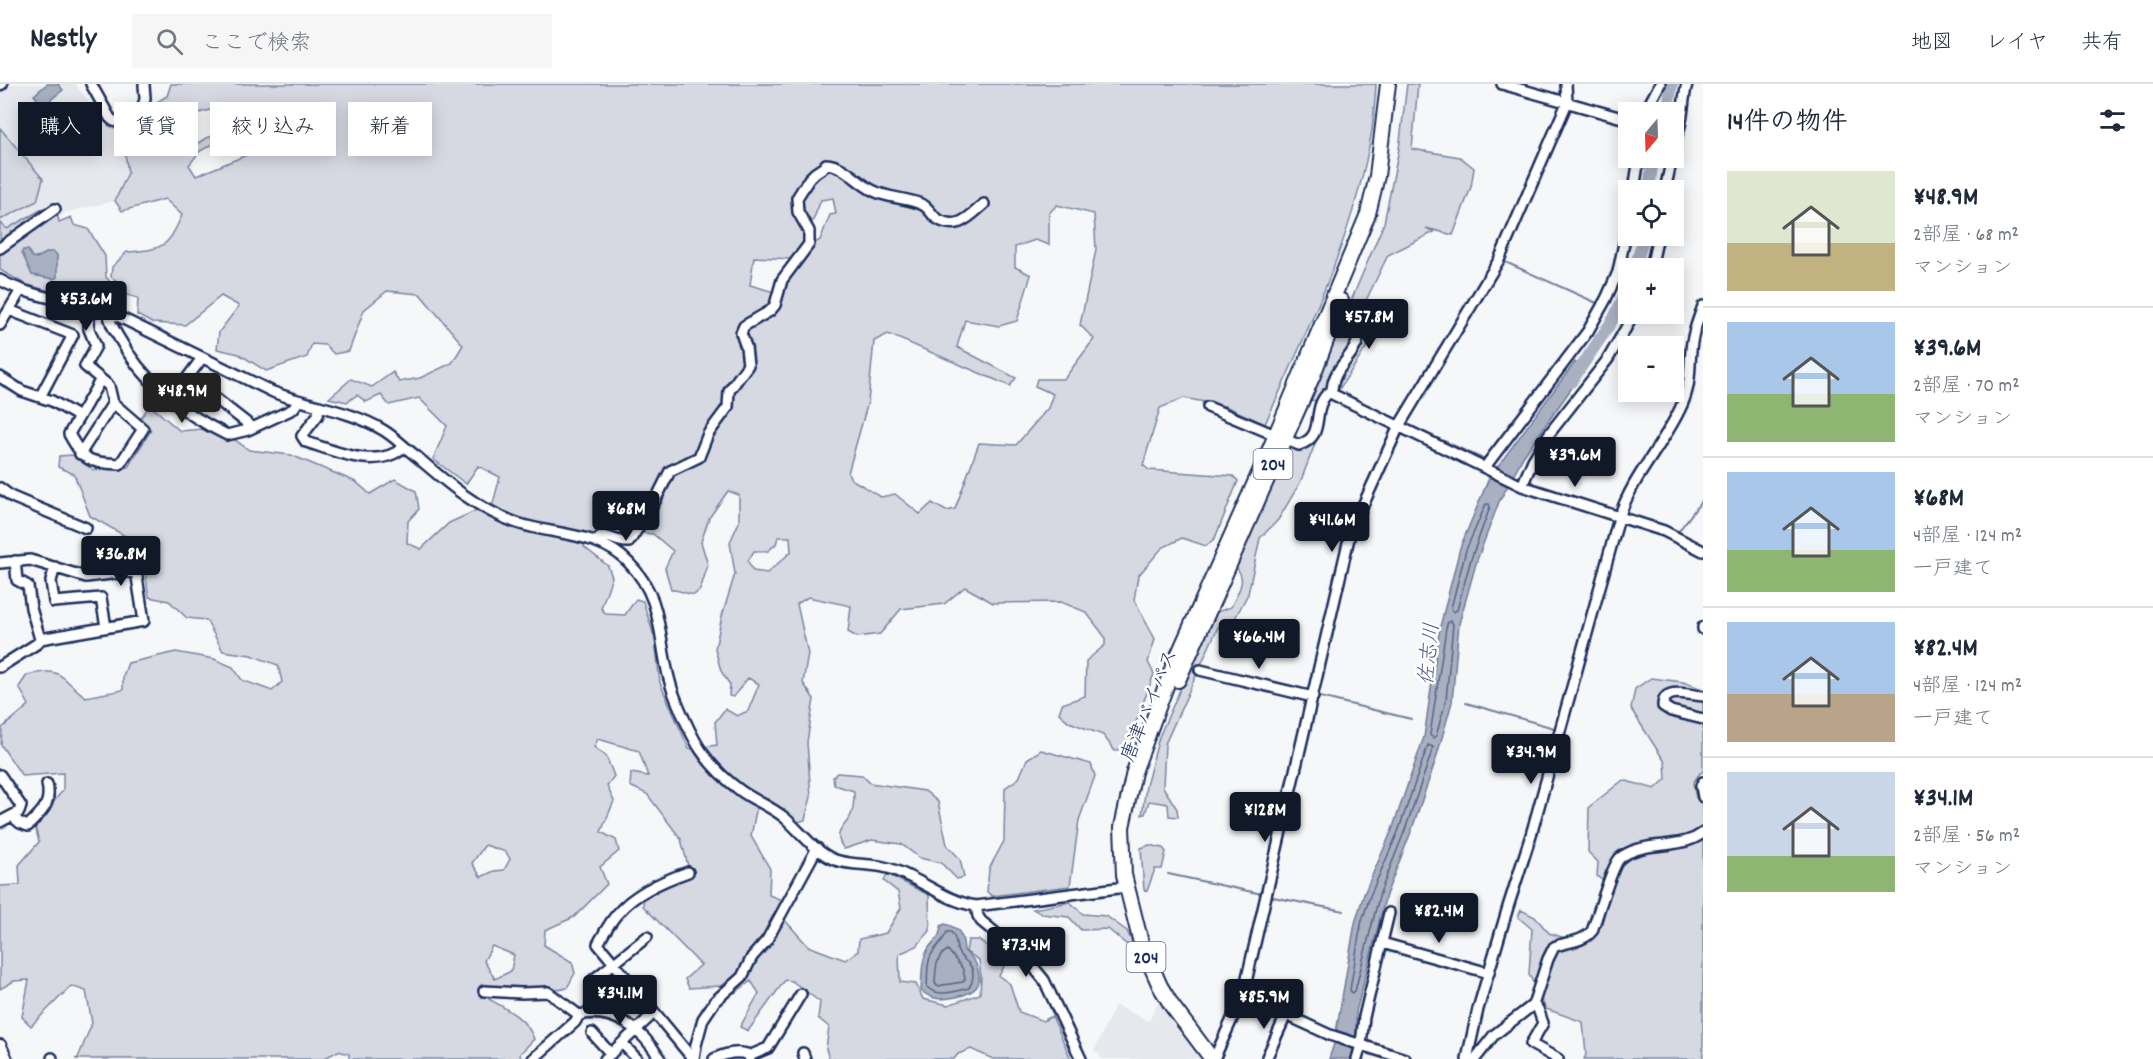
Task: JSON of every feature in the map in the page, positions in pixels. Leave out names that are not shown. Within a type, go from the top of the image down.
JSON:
[{"type":"highway","name":"唐津バイパス","points":[[1280,437],[1368,214],[1377,176],[1388,84]]},
{"type":"highway","name":"唐津バイパス","points":[[1213,1059],[1185,1026],[1156,979],[1140,943],[1126,887],[1122,827],[1134,772],[1192,622],[1280,437],[1313,375],[1377,213],[1389,156],[1396,84]]},
{"type":"main road","points":[[0,1046],[6,1059]]},
{"type":"street","points":[[91,84],[110,118],[118,124],[127,121],[142,107],[145,99],[144,84]]},
{"type":"street","points":[[1502,84],[1618,117]]},
{"type":"street","points":[[1213,1059],[1243,995],[1350,534],[1400,426],[1499,260],[1567,103],[1566,84]]},
{"type":"street","points":[[1650,102],[1660,84]]},
{"type":"street","points":[[1683,102],[1687,84]]},
{"type":"street","points":[[597,541],[601,536],[608,536],[624,543],[628,542],[654,503],[670,471],[699,457],[703,452],[708,434],[728,407],[729,391],[748,365],[746,347],[741,333],[744,326],[770,311],[775,305],[783,280],[809,244],[809,231],[798,212],[796,201],[815,172],[824,168],[826,164],[832,164],[844,169],[873,190],[925,206],[935,218],[952,224],[963,223],[984,204]]},
{"type":"street","points":[[0,248],[55,209]]},
{"type":"street","points":[[1485,467],[1588,332],[1618,272],[1623,246]]},
{"type":"street","points":[[0,280],[21,290],[51,299],[109,312],[252,383],[298,402],[372,424],[404,447],[459,493],[487,510],[518,523],[597,541],[613,549],[642,577],[654,599],[674,696],[698,748],[709,763],[729,782],[803,830],[817,848],[837,860],[880,865],[900,872],[944,896],[976,906],[1126,887]]},
{"type":"street","points":[[0,325],[21,290]]},
{"type":"street","points":[[89,306],[89,329],[96,346],[85,366],[109,386],[113,403],[142,429],[120,464],[94,462],[80,454],[69,434],[100,379]]},
{"type":"street","points":[[1467,1059],[1489,972],[1531,835],[1619,518],[1633,484],[1680,410],[1688,390],[1692,344],[1703,306]]},
{"type":"street","points":[[9,310],[73,335],[40,397]]},
{"type":"street","points":[[109,312],[109,320],[130,357],[147,377],[171,400],[212,428],[227,435],[233,435],[293,409],[298,402]]},
{"type":"street","points":[[1332,394],[1332,384],[1336,373],[1355,350],[1360,335],[1357,322],[1349,312]]},
{"type":"street","points":[[1522,486],[1533,460],[1549,434],[1608,359],[1628,324]]},
{"type":"street","points":[[171,400],[202,358]]},
{"type":"street","points":[[0,376],[22,391],[52,401],[79,417]]},
{"type":"street","points":[[188,377],[252,427]]},
{"type":"street","points":[[1208,407],[1299,445],[1314,436],[1323,398],[1328,393],[1332,394],[1522,486],[1664,531],[1703,551]]},
{"type":"street","points":[[80,454],[113,403]]},
{"type":"street","points":[[319,407],[318,415],[302,436],[306,442],[369,460],[398,452],[404,447]]},
{"type":"street","points":[[0,488],[12,497],[86,528]]},
{"type":"street","points":[[0,564],[30,560],[86,577],[136,571],[144,621],[40,639],[38,643],[0,667]]},
{"type":"street","points":[[15,561],[17,580],[28,586],[31,608],[40,639]]},
{"type":"street","points":[[55,567],[51,581],[54,602],[101,598],[106,627]]},
{"type":"street","points":[[1200,670],[1312,697]]},
{"type":"street","points":[[1703,696],[1671,693],[1665,696],[1663,701],[1663,706],[1671,711],[1703,719]]},
{"type":"street","points":[[0,775],[21,806],[19,812],[0,822]]},
{"type":"street","points":[[1703,782],[1701,786],[1703,796]]},
{"type":"street","points":[[12,816],[27,826],[45,808],[49,794],[47,784]]},
{"type":"street","points":[[1475,1059],[1494,1035],[1533,1005],[1548,959],[1554,948],[1581,940],[1592,931],[1612,869],[1619,859],[1650,846],[1695,839],[1703,833]]},
{"type":"street","points":[[694,1059],[704,1019],[715,1001],[742,977],[752,957],[767,940],[817,848]]},
{"type":"street","points":[[688,872],[656,886],[620,910],[598,944],[694,1059]]},
{"type":"street","points":[[976,906],[981,921],[1026,958],[1044,980],[1081,1059]]},
{"type":"street","points":[[1357,1059],[1358,1044],[1389,913]]},
{"type":"street","points":[[593,980],[647,937]]},
{"type":"street","points":[[1382,943],[1489,972]]},
{"type":"street","points":[[484,991],[548,992],[579,1015],[599,1013],[625,1022],[637,1030],[660,1059]]},
{"type":"street","points":[[714,1059],[726,1054],[738,1053],[750,1058],[768,1048],[801,994]]},
{"type":"street","points":[[1243,995],[1330,1035],[1405,1059]]},
{"type":"street","points":[[1533,1005],[1538,1009],[1543,1023],[1531,1044],[1558,1059]]},
{"type":"street","points":[[592,1034],[608,1056],[654,1013]]},
{"type":"street","points":[[533,1059],[575,1022],[579,1015]]},
{"type":"street","points":[[1267,1057],[1286,1015]]},
{"type":"street","points":[[622,1043],[637,1059]]},
{"type":"shaded area","points":[[6,84],[75,84],[90,102],[18,102],[18,156],[102,156],[102,117],[114,129],[114,156],[126,156],[129,173],[115,201],[67,212],[58,217],[46,207],[0,233],[0,87]]},
{"type":"shaded area","points":[[171,84],[1376,84],[1372,130],[1364,169],[1342,244],[1313,317],[1265,424],[1225,406],[1184,398],[1160,408],[1143,465],[1149,470],[1233,476],[1238,481],[1215,538],[1206,546],[1182,538],[1162,548],[1138,576],[1134,600],[1155,639],[1148,662],[1154,674],[1127,746],[1115,751],[1103,735],[1069,722],[1059,713],[1062,704],[1085,696],[1086,661],[1105,645],[1105,637],[1086,612],[1061,602],[993,603],[965,587],[944,604],[901,609],[880,634],[857,637],[848,632],[851,606],[808,597],[797,604],[808,654],[803,683],[814,699],[807,742],[811,797],[805,820],[798,822],[768,799],[757,806],[751,836],[770,869],[769,895],[782,900],[783,918],[808,946],[845,960],[858,951],[859,939],[886,933],[901,908],[898,892],[884,881],[887,874],[929,895],[930,931],[917,946],[899,954],[900,982],[916,984],[923,999],[948,1005],[980,994],[979,960],[966,952],[968,940],[979,940],[992,950],[1002,946],[1012,951],[999,976],[1010,984],[1019,1012],[1043,1021],[1052,1016],[1071,1059],[993,1059],[971,1049],[958,1054],[954,1059],[829,1059],[826,1049],[829,1027],[818,1018],[820,1002],[792,981],[785,980],[748,1031],[740,1027],[759,993],[751,981],[735,993],[720,986],[689,988],[685,979],[701,965],[643,906],[644,896],[689,870],[681,839],[647,794],[630,786],[631,773],[648,776],[639,751],[598,739],[594,747],[606,756],[614,776],[607,786],[614,801],[601,832],[616,840],[619,851],[600,867],[607,884],[574,917],[545,930],[544,945],[572,962],[575,973],[567,988],[493,990],[489,999],[521,1020],[534,1039],[520,1054],[521,1059],[349,1059],[349,1054],[338,1051],[323,1059],[75,1059],[78,1058],[92,1023],[86,991],[71,986],[31,1026],[22,1017],[29,980],[14,981],[0,989],[0,886],[20,885],[19,865],[39,842],[35,826],[63,790],[63,773],[22,776],[1,745],[2,728],[29,705],[19,687],[27,675],[55,673],[86,697],[123,690],[123,676],[128,663],[176,652],[214,659],[233,667],[242,680],[272,691],[282,682],[278,665],[251,655],[223,651],[206,620],[187,618],[169,601],[149,597],[141,545],[90,516],[74,474],[58,467],[59,456],[72,455],[93,470],[128,467],[151,430],[140,419],[150,405],[180,431],[202,429],[235,440],[249,450],[291,455],[356,482],[370,494],[395,479],[416,491],[419,509],[408,521],[407,543],[421,549],[449,523],[475,511],[490,515],[500,477],[478,466],[466,484],[433,459],[447,426],[419,398],[389,405],[381,395],[366,402],[357,395],[347,402],[329,398],[351,379],[372,387],[393,372],[399,382],[420,378],[452,363],[463,345],[420,294],[387,291],[364,310],[349,351],[334,354],[325,345],[312,344],[307,357],[266,371],[239,354],[217,349],[219,332],[239,306],[221,296],[185,325],[152,323],[137,315],[138,298],[123,294],[121,284],[111,277],[112,267],[127,252],[149,250],[162,245],[172,235],[182,215],[165,199],[122,211],[115,201],[128,173],[125,156],[196,156],[189,165],[196,176],[244,156],[336,156],[336,102],[210,102],[210,110],[198,113],[198,102],[157,102],[167,96]],"holes":[[[833,198],[836,214],[830,215],[820,240],[808,249],[796,263],[781,294],[750,285],[754,257],[792,259],[812,235],[810,228],[821,200]],[[1057,205],[1094,214],[1096,250],[1080,325],[1094,339],[1064,379],[1037,379],[1035,386],[1053,394],[1048,408],[1016,445],[979,443],[955,509],[946,511],[932,503],[920,514],[895,494],[881,497],[851,479],[848,473],[868,402],[874,341],[888,334],[1010,386],[1016,378],[957,347],[965,320],[999,326],[1017,321],[1031,275],[1015,267],[1015,247],[1035,240],[1049,245],[1049,213]],[[728,491],[739,495],[739,522],[730,542],[735,574],[715,649],[721,671],[730,685],[729,696],[733,697],[748,678],[759,684],[748,711],[737,716],[725,709],[715,722],[717,745],[689,749],[660,683],[655,639],[643,601],[636,599],[625,615],[606,614],[601,608],[612,577],[608,566],[584,547],[595,533],[622,543],[632,532],[653,534],[673,551],[665,568],[671,589],[694,595],[700,590],[708,565],[701,542],[709,518]],[[778,537],[790,537],[791,552],[767,573],[753,571],[748,561],[754,551],[768,551],[776,544]],[[485,845],[506,852],[510,859],[504,870],[494,871],[481,877],[472,863]],[[492,946],[514,955],[511,971],[495,979],[484,961]]]},
{"type":"shaded area","points":[[1407,84],[1418,84],[1412,149],[1460,157],[1474,168],[1471,187],[1453,235],[1426,228],[1434,232],[1388,255],[1358,317],[1370,342],[1338,391],[1325,388],[1318,401],[1309,400],[1384,223],[1399,149]]},
{"type":"shaded area","points":[[0,128],[18,149],[18,156],[24,156],[43,179],[37,201],[0,220]]},
{"type":"shaded area","points":[[210,137],[210,146],[198,154],[198,143]]},
{"type":"shaded area","points":[[46,207],[58,217],[59,222],[71,217],[74,225],[88,229],[105,256],[106,277],[114,286],[117,308],[91,297],[49,291],[25,284],[0,270],[0,222],[7,229]]},
{"type":"shaded area","points":[[1315,444],[1300,483],[1278,520],[1260,538],[1248,594],[1234,620],[1218,627],[1165,744],[1163,787],[1177,809],[1178,817],[1169,816],[1168,804],[1149,801],[1145,814],[1142,815],[1146,786],[1159,737],[1214,613],[1231,607],[1239,591],[1241,575],[1234,566],[1288,446],[1303,449]]},
{"type":"shaded area","points":[[1651,678],[1683,682],[1703,689],[1703,772],[1693,783],[1696,798],[1703,803],[1703,1059],[1584,1059],[1586,1055],[1583,1022],[1546,1009],[1529,974],[1532,929],[1518,917],[1521,910],[1535,917],[1549,933],[1565,938],[1586,940],[1602,924],[1610,887],[1597,876],[1598,862],[1588,852],[1589,807],[1623,780],[1655,789],[1666,779],[1665,762],[1631,709],[1635,689]]},
{"type":"shaded area","points":[[1041,750],[1091,764],[1095,776],[1079,820],[1070,886],[992,896],[987,892],[989,869],[1004,841],[1005,788],[1019,778],[1027,759]]},
{"type":"shaded area","points":[[837,773],[862,775],[870,783],[925,791],[938,802],[947,845],[960,859],[964,877],[957,879],[941,863],[920,858],[901,844],[872,840],[844,849],[840,843],[839,834],[852,813],[854,791],[834,785],[833,777]]},
{"type":"shaded area","points":[[1149,845],[1163,848],[1166,852],[1162,869],[1155,869],[1147,891],[1144,890],[1141,848]]},
{"type":"shaded area","points":[[1070,902],[1083,914],[1106,916],[1127,931],[1133,944],[1126,944],[1108,929],[1081,930],[1069,917],[1042,914],[1033,909]]},
{"type":"shaded area","points":[[1159,1001],[1201,1059],[1101,1059],[1094,1051],[1115,1005],[1149,1021]]},
{"type":"water","points":[[47,84],[58,84],[63,90],[48,102],[40,102],[34,95]]},
{"type":"water","points":[[23,250],[28,250],[32,257],[37,258],[48,252],[54,252],[57,255],[57,277],[54,279],[32,275],[22,253]]},
{"type":"water","points":[[1575,362],[1583,372],[1523,457],[1499,502],[1477,560],[1459,624],[1452,702],[1436,759],[1386,895],[1356,1012],[1356,1038],[1351,1059],[1329,1059],[1334,1044],[1355,923],[1364,894],[1392,830],[1424,737],[1440,627],[1460,548],[1489,478]]},
{"type":"water","points":[[945,924],[960,933],[964,950],[976,964],[979,982],[969,993],[941,999],[921,991],[922,970],[929,947],[939,935],[941,926]]},
{"type":"waterway","name":"佐志川","points":[[1669,102],[1672,84]]},
{"type":"waterway","name":"佐志川","points":[[1650,180],[1652,168]]},
{"type":"waterway","name":"佐志川","points":[[1638,258],[1641,246]]},
{"type":"waterway","points":[[1503,261],[1599,304]]},
{"type":"waterway","name":"佐志川","points":[[1571,382],[1618,309]]},
{"type":"waterway","points":[[1406,424],[1481,458]]},
{"type":"waterway","points":[[1529,480],[1542,488]]},
{"type":"waterway","points":[[1678,532],[1703,499]]},
{"type":"waterway","points":[[1668,528],[1703,546]]},
{"type":"waterway","points":[[1316,696],[1411,719]]},
{"type":"waterway","points":[[1466,703],[1554,728]]},
{"type":"waterway","points":[[1168,874],[1262,894]]},
{"type":"waterway","points":[[1273,897],[1344,911]]}]
